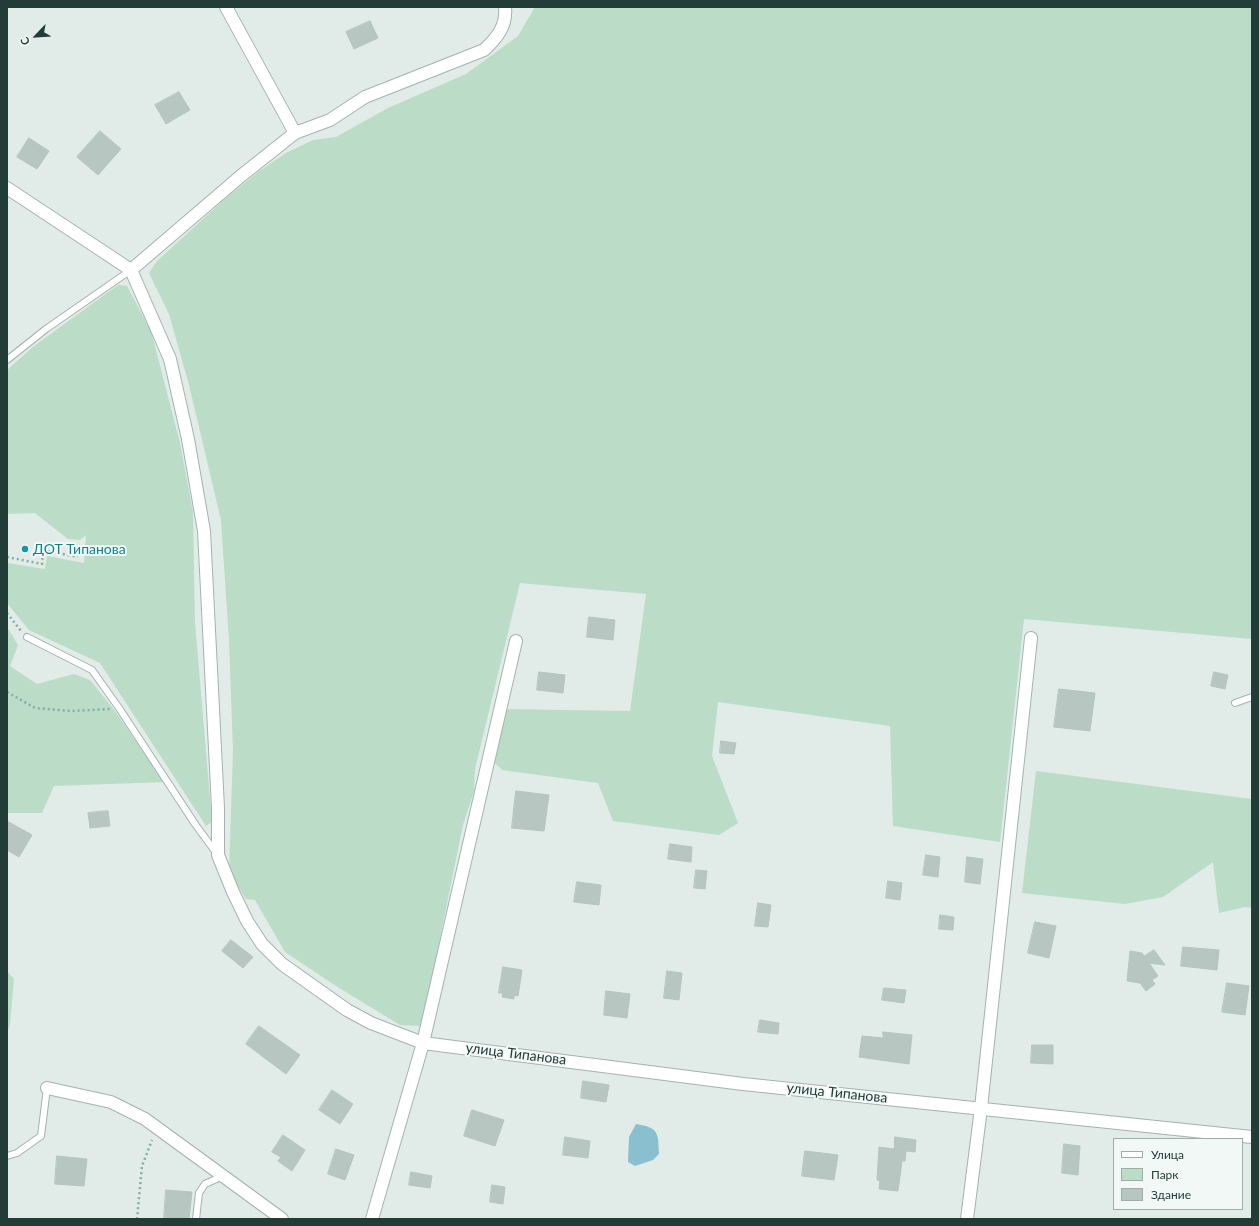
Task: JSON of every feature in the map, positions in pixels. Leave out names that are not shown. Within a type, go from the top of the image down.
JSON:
[{"type":"street","points":[[226,7],[295,133]]},
{"type":"street","points":[[131,270],[242,175],[295,133],[330,120],[365,97],[484,50],[498,36],[506,16],[505,7]]},
{"type":"street","points":[[7,188],[131,270],[170,359],[188,439],[204,531],[218,808],[218,856]]},
{"type":"street","points":[[967,1219],[981,1108],[1031,638]]},
{"type":"street","points":[[372,1219],[423,1043],[516,641]]},
{"type":"street","name":"улица Типанова","points":[[218,856],[247,921],[262,944],[282,964],[347,1010],[371,1023],[423,1043],[743,1084],[1252,1137]]},
{"type":"street","points":[[47,1088],[111,1102],[145,1119],[282,1219]]},
{"type":"lane","points":[[7,360],[46,329],[131,270]]},
{"type":"lane","points":[[27,638],[92,670],[218,856]]},
{"type":"lane","points":[[1235,703],[1252,697]]},
{"type":"lane","points":[[7,1156],[18,1153],[41,1136],[47,1088]]},
{"type":"lane","points":[[196,1219],[199,1193],[205,1184],[223,1176]]},
{"type":"path","points":[[7,557],[42,564],[43,550],[78,557]]},
{"type":"path","points":[[7,613],[27,638]]},
{"type":"path","points":[[7,692],[35,708],[71,711],[119,708]]},
{"type":"path","points":[[137,1219],[142,1166],[156,1128]]},
{"type":"green space","points":[[535,7],[1252,7],[1252,639],[1024,619],[1000,842],[893,826],[890,726],[718,702],[712,756],[738,823],[719,835],[613,821],[598,783],[502,770],[495,763],[504,709],[630,711],[646,594],[520,583],[475,769],[474,791],[463,825],[422,1026],[400,1025],[336,986],[285,952],[255,900],[246,899],[229,872],[233,751],[229,640],[221,520],[189,385],[169,314],[149,273],[157,261],[225,199],[258,172],[286,153],[313,140],[336,137],[388,108],[466,74],[518,36]]},
{"type":"green space","points":[[118,285],[127,286],[151,331],[180,443],[193,512],[195,623],[212,822],[206,826],[100,663],[29,630],[7,603],[7,563],[45,569],[47,556],[84,563],[86,535],[80,540],[68,539],[35,513],[7,514],[7,370],[34,346]]},
{"type":"green space","points":[[7,627],[18,645],[10,666],[37,684],[74,674],[90,680],[115,711],[164,782],[54,786],[42,813],[7,813]]},
{"type":"green space","points":[[1036,771],[1252,799],[1252,908],[1245,907],[1219,913],[1213,862],[1163,897],[1125,904],[1022,893]]},
{"type":"green space","points":[[7,971],[14,979],[10,1024],[7,1034]]},
{"type":"water","points":[[636,1124],[649,1127],[656,1132],[659,1154],[653,1160],[635,1166],[628,1162],[629,1137]]},
{"type":"building","points":[[370,21],[378,38],[354,49],[346,32]]},
{"type":"building","points":[[179,92],[190,110],[166,124],[155,105]]},
{"type":"building","points":[[100,131],[121,149],[98,175],[77,157]]},
{"type":"building","points":[[29,138],[49,151],[37,169],[17,157]]},
{"type":"building","points":[[589,617],[615,620],[613,640],[587,637]]},
{"type":"building","points":[[539,672],[565,675],[563,693],[537,690]]},
{"type":"building","points":[[1214,672],[1228,675],[1225,689],[1211,686]]},
{"type":"building","points":[[1059,689],[1095,693],[1090,731],[1054,727]]},
{"type":"building","points":[[721,741],[736,743],[734,754],[720,753]]},
{"type":"building","points":[[516,791],[549,795],[544,831],[512,828]]},
{"type":"building","points":[[108,811],[110,826],[90,828],[88,813]]},
{"type":"building","points":[[7,821],[32,835],[19,857],[7,850]]},
{"type":"building","points":[[670,844],[692,847],[691,862],[668,859]]},
{"type":"building","points":[[926,855],[940,857],[938,877],[923,875]]},
{"type":"building","points":[[967,857],[983,859],[980,884],[965,882]]},
{"type":"building","points":[[696,870],[707,871],[705,889],[694,888]]},
{"type":"building","points":[[888,881],[902,883],[900,900],[886,898]]},
{"type":"building","points":[[577,882],[601,885],[599,905],[574,902]]},
{"type":"building","points":[[758,903],[771,905],[768,927],[755,926]]},
{"type":"building","points":[[940,915],[954,917],[953,930],[939,929]]},
{"type":"building","points":[[1035,922],[1056,926],[1049,958],[1028,953]]},
{"type":"building","points":[[231,940],[253,957],[243,968],[222,951]]},
{"type":"building","points":[[1183,947],[1219,950],[1217,970],[1181,966]]},
{"type":"building","points":[[1154,950],[1165,965],[1149,963],[1158,976],[1152,980],[1155,984],[1146,991],[1140,983],[1127,981],[1130,951],[1142,953],[1144,956]]},
{"type":"building","points":[[503,967],[522,970],[518,996],[514,995],[514,999],[502,997],[503,993],[499,993]]},
{"type":"building","points":[[667,971],[682,973],[679,1000],[664,998]]},
{"type":"building","points":[[1227,983],[1249,986],[1245,1015],[1222,1012]]},
{"type":"building","points":[[884,988],[906,990],[904,1003],[882,1000]]},
{"type":"building","points":[[606,991],[630,994],[627,1018],[604,1015]]},
{"type":"building","points":[[760,1020],[779,1023],[778,1034],[758,1032]]},
{"type":"building","points":[[259,1026],[300,1055],[286,1074],[246,1044]]},
{"type":"building","points":[[883,1032],[912,1035],[909,1064],[859,1057],[862,1036],[883,1038]]},
{"type":"building","points":[[1032,1045],[1053,1045],[1053,1064],[1031,1063]]},
{"type":"building","points":[[583,1081],[609,1085],[606,1102],[581,1098]]},
{"type":"building","points":[[332,1090],[353,1104],[340,1124],[319,1110]]},
{"type":"building","points":[[472,1110],[504,1120],[495,1146],[464,1136]]},
{"type":"building","points":[[283,1135],[305,1150],[292,1171],[278,1161],[281,1157],[272,1152]]},
{"type":"building","points":[[565,1137],[590,1141],[588,1158],[563,1155]]},
{"type":"building","points":[[895,1137],[916,1140],[915,1152],[906,1151],[905,1161],[902,1161],[898,1191],[879,1189],[880,1181],[877,1180],[879,1147],[894,1149]]},
{"type":"building","points":[[1064,1144],[1080,1146],[1078,1175],[1062,1173]]},
{"type":"building","points":[[336,1149],[354,1155],[345,1180],[328,1174]]},
{"type":"building","points":[[805,1151],[838,1155],[834,1180],[802,1176]]},
{"type":"building","points":[[57,1156],[87,1159],[84,1186],[55,1184]]},
{"type":"building","points":[[411,1172],[432,1176],[430,1188],[409,1185]]},
{"type":"building","points":[[492,1185],[505,1187],[503,1204],[490,1202]]},
{"type":"building","points":[[166,1190],[192,1192],[189,1219],[164,1219]]},
{"type":"place","name":"ДОТ Типанова","points":[[25,549]]}]
